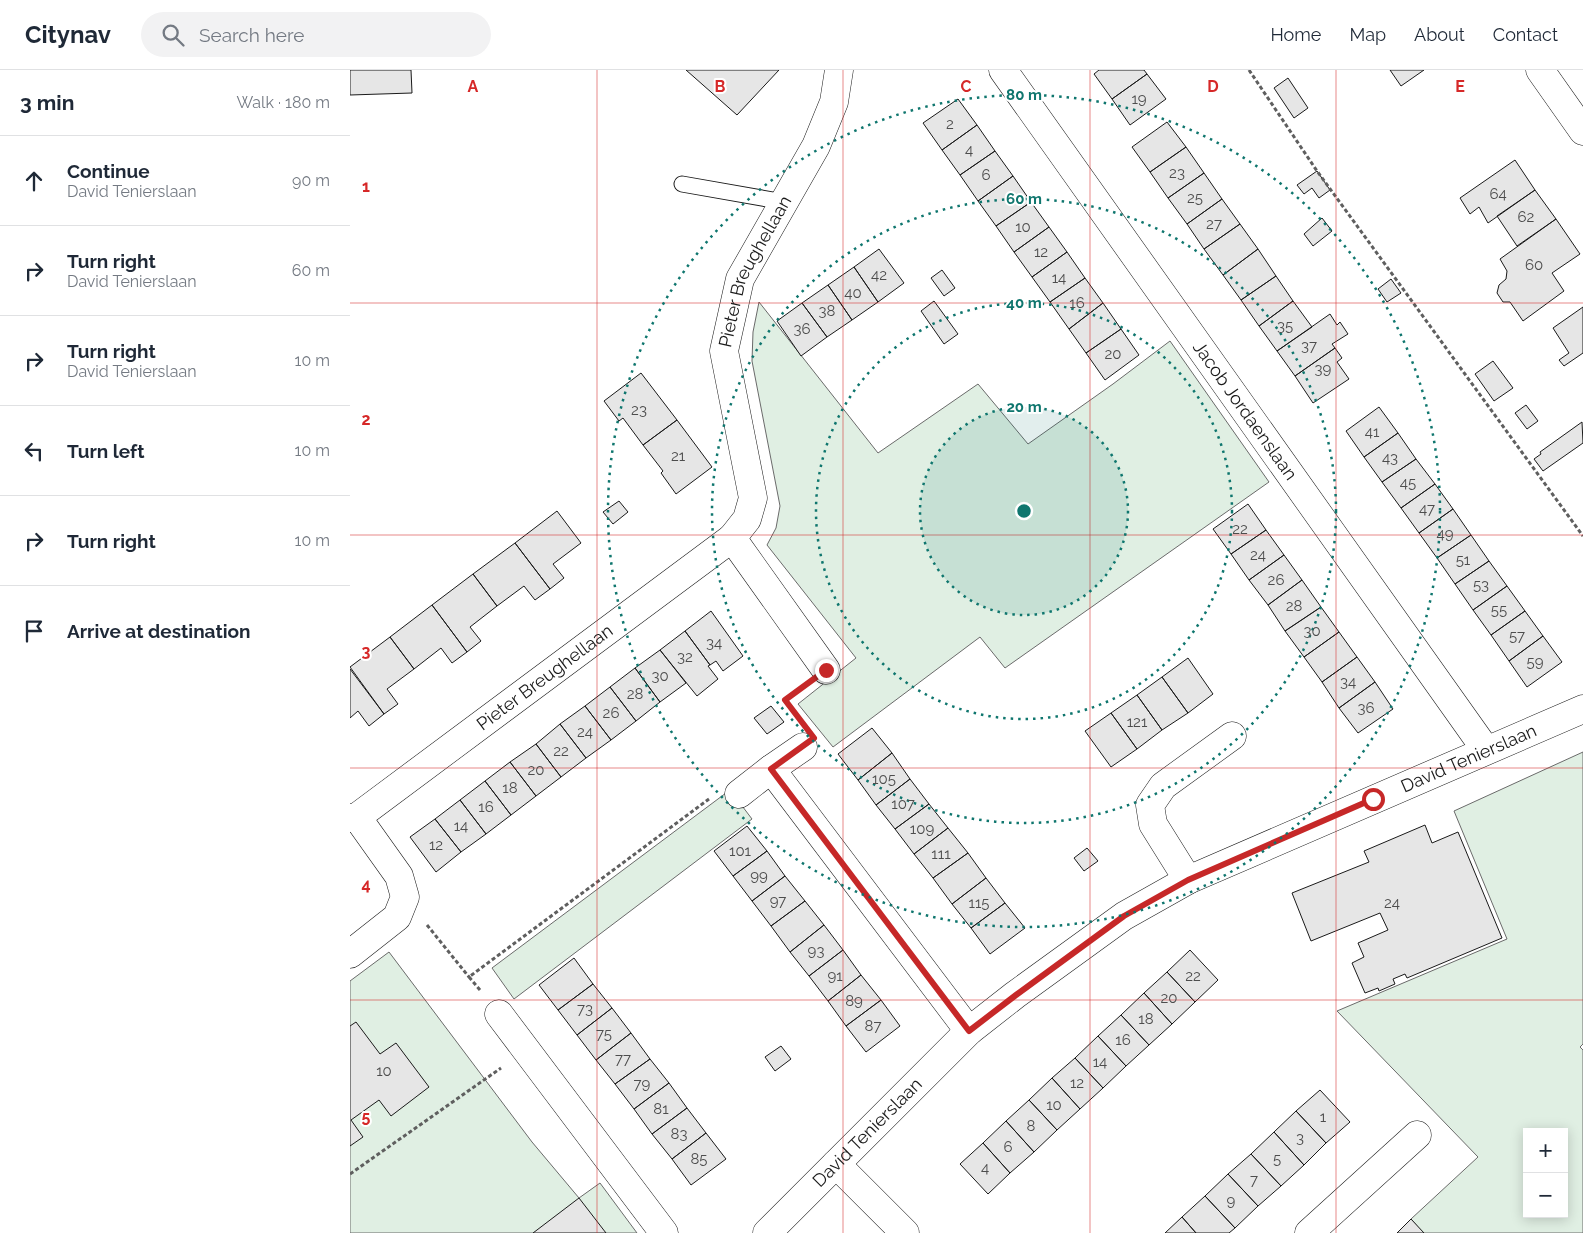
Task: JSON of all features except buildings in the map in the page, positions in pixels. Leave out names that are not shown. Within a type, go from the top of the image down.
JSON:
[{"type":"street","name":"Pieter Breughellaan","points":[[405,897],[398,876],[354,817],[732,538],[747,519],[754,498],[724,352],[740,279],[816,146],[834,102],[839,70]]},
{"type":"street","name":"Jacob Jordaenslaan","points":[[1003,70],[1486,750]]},
{"type":"street","points":[[1540,70],[1583,131]]},
{"type":"street","points":[[732,538],[826,670]]},
{"type":"street","name":"David Tenierslaan","points":[[767,1233],[969,1031],[1124,916],[1188,880],[1583,709]]},
{"type":"street","points":[[1188,880],[1153,824],[1150,805],[1163,786],[1232,736]]},
{"type":"street","points":[[739,794],[803,746]]},
{"type":"street","points":[[771,769],[969,1031]]},
{"type":"street","points":[[350,954],[397,916],[405,897]]},
{"type":"street","points":[[499,1014],[664,1233]]},
{"type":"street","points":[[1310,1233],[1417,1135]]},
{"type":"street","points":[[836,1164],[905,1233]]},
{"type":"lane","points":[[682,184],[784,202]]},
{"type":"path","points":[[1249,70],[1317,171],[1583,536]]},
{"type":"path","points":[[803,746],[814,738],[785,700],[826,670]]},
{"type":"path","points":[[469,977],[731,783],[739,794]]},
{"type":"path","points":[[405,897],[499,1014]]},
{"type":"path","points":[[350,1174],[526,1050]]},
{"type":"green space","points":[[759,302],[878,453],[978,384],[1028,444],[1170,341],[1269,482],[1005,668],[980,637],[833,747],[798,704],[856,658],[767,545],[776,528],[780,506],[752,361],[753,332]]},
{"type":"green space","points":[[1583,752],[1583,1044],[1580,1047],[1583,1050],[1583,1233],[1423,1233],[1411,1219],[1478,1157],[1337,1011],[1507,939],[1454,811]]},
{"type":"green space","points":[[730,790],[752,819],[514,999],[492,968]]},
{"type":"green space","points":[[389,952],[532,1142],[579,1198],[600,1183],[637,1233],[350,1233],[350,981]]},
{"type":"route","points":[[826,670],[785,700],[814,738],[771,769],[969,1031],[1124,916],[1188,880],[1373,799]]}]
